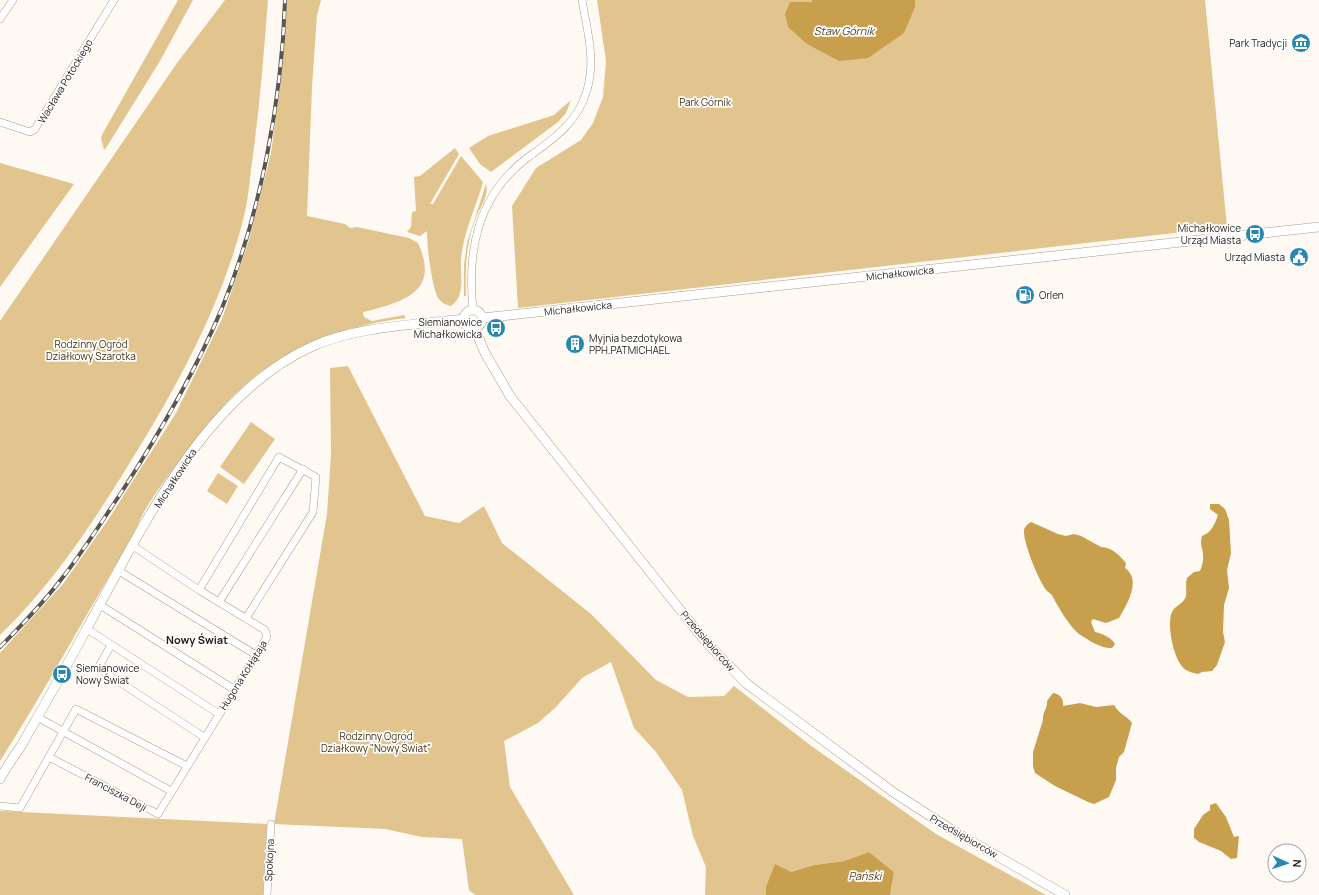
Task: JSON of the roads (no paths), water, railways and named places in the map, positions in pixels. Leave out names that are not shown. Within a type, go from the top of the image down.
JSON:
[{"type":"street","points":[[0,19],[13,0]]},
{"type":"street","name":"Wacława Potockiego","points":[[0,122],[30,132],[35,129],[114,0]]},
{"type":"street","points":[[473,310],[470,284],[472,254],[476,233],[486,208],[499,187],[510,174],[567,127],[576,115],[585,98],[590,80],[591,62],[582,0]]},
{"type":"street","name":"Michałkowicka","points":[[482,318],[1319,227]]},
{"type":"street","points":[[473,310],[479,313],[482,318],[481,323],[474,328],[467,325],[464,319],[467,313],[473,310]]},
{"type":"street","name":"Michałkowicka","points":[[0,779],[37,717],[118,571],[180,469],[209,430],[243,394],[283,362],[313,346],[339,337],[386,329],[464,319]]},
{"type":"street","name":"Przedsiębiorców","points":[[474,328],[485,353],[510,396],[700,635],[730,668],[771,703],[919,810],[1065,895]]},
{"type":"street","points":[[199,590],[279,457],[316,477],[313,512],[246,618]]},
{"type":"street","points":[[219,602],[302,469]]},
{"type":"street","name":"Hugona Kołłątaja","points":[[133,546],[199,590],[267,632],[267,637],[171,791]]},
{"type":"street","points":[[118,571],[256,655]]},
{"type":"street","points":[[100,605],[235,690]]},
{"type":"street","points":[[86,629],[219,714]]},
{"type":"street","points":[[111,645],[98,668],[204,737]]},
{"type":"street","points":[[0,806],[20,808],[76,709],[187,766]]},
{"type":"street","points":[[37,717],[171,791]]},
{"type":"street","name":"Franciszka Deji","points":[[49,757],[158,814],[171,791]]},
{"type":"street","name":"Spokojna","points":[[267,895],[271,824]]},
{"type":"water","name":"Staw Górnik","points":[[812,0],[915,0],[915,7],[904,33],[868,58],[839,61],[807,44],[788,27],[785,14],[790,2],[812,2]]},
{"type":"water","points":[[1210,504],[1219,504],[1225,509],[1229,520],[1231,553],[1227,570],[1229,588],[1224,605],[1223,632],[1225,642],[1217,665],[1212,671],[1198,674],[1186,670],[1178,660],[1172,643],[1170,618],[1173,610],[1185,599],[1187,578],[1194,572],[1200,571],[1203,559],[1201,544],[1202,536],[1205,535],[1214,525],[1218,515],[1210,509]]},
{"type":"water","points":[[1031,522],[1058,534],[1066,536],[1074,534],[1081,536],[1101,547],[1112,550],[1126,563],[1125,568],[1130,573],[1133,585],[1129,599],[1119,618],[1106,623],[1093,619],[1091,622],[1095,632],[1111,639],[1115,644],[1112,648],[1100,646],[1079,634],[1068,622],[1053,596],[1047,591],[1032,562],[1024,536],[1025,528]]},
{"type":"water","points":[[1053,693],[1058,694],[1061,697],[1063,706],[1080,703],[1096,707],[1114,705],[1118,711],[1132,723],[1124,752],[1119,757],[1116,768],[1116,780],[1109,797],[1094,804],[1055,786],[1035,773],[1033,766],[1033,752],[1043,720],[1043,715],[1047,706],[1047,701]]},
{"type":"water","points":[[1216,803],[1226,817],[1234,837],[1239,836],[1237,858],[1231,859],[1221,851],[1199,842],[1194,838],[1194,829],[1203,815],[1210,810],[1210,805]]},
{"type":"water","name":"Pański","points":[[869,852],[894,872],[890,895],[766,895],[766,887],[775,864],[791,872],[814,865],[844,861]]},
{"type":"railway","points":[[0,647],[25,622],[71,567],[121,493],[163,426],[188,380],[222,308],[247,235],[267,157],[279,77],[285,0]]},
{"type":"place","name":"Park Tradycji","points":[[1301,43]]},
{"type":"place","name":"Michałkowice Urząd Miasta","points":[[1255,234]]},
{"type":"place","name":"Urząd Miasta","points":[[1299,257]]},
{"type":"place","name":"Orlen","points":[[1025,295]]},
{"type":"place","name":"Siemianowice Michałkowicka","points":[[496,328]]},
{"type":"place","name":"Myjnia bezdotykowa PPH.PATMICHAEL","points":[[575,344]]},
{"type":"place","name":"Siemianowice Nowy Świat","points":[[62,674]]},
{"type":"district","name":"Nowy Świat","points":[[197,639]]},
{"type":"park label","name":"Park Górnik","points":[[705,102]]},
{"type":"park label","name":"Rodzinny Ogród Działkowy Szarotka","points":[[91,350]]},
{"type":"park label","name":"Rodzinny Ogród Działkowy \"Nowy Świat\"","points":[[376,742]]}]
